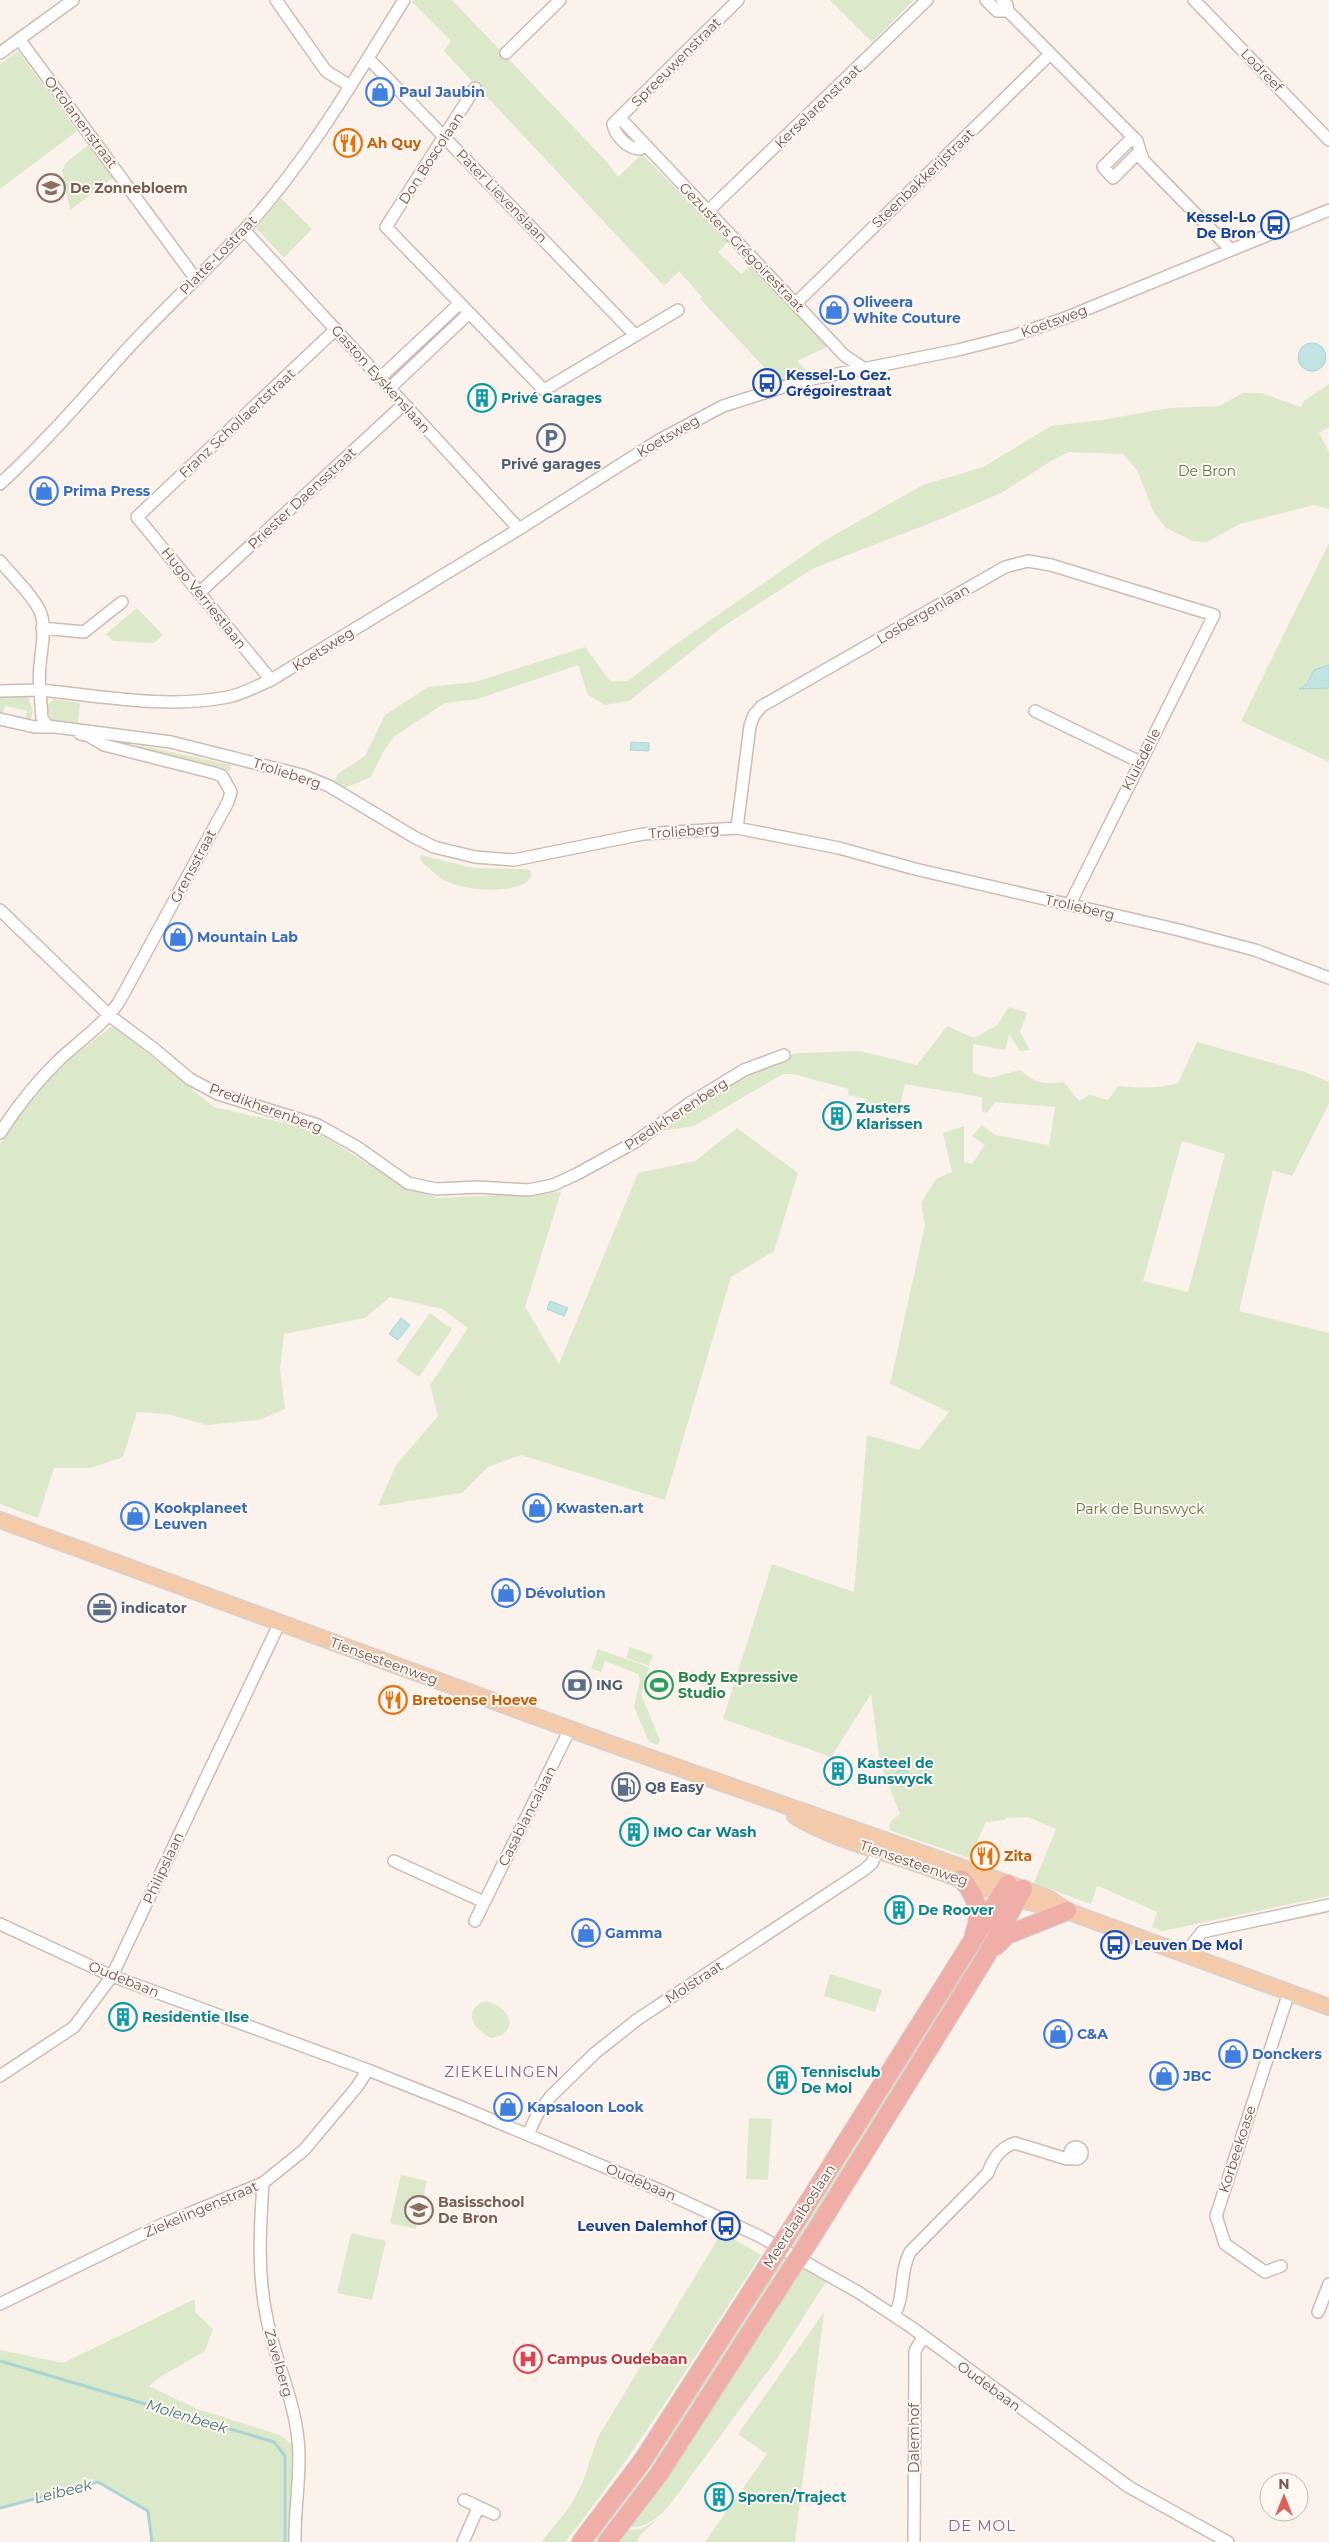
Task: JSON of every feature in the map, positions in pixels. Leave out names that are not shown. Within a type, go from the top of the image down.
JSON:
[{"type":"highway","points":[[961,1879],[973,1894],[977,1913],[976,1930],[968,1948]]},
{"type":"highway","name":"Meerdaalboslaan","points":[[581,2542],[643,2460],[968,1948],[1013,1891]]},
{"type":"highway","name":"Meerdaalboslaan","points":[[607,2542],[659,2474],[815,2232],[985,1958],[1013,1891]]},
{"type":"highway","points":[[985,1958],[1007,1935],[1067,1911]]},
{"type":"main road","name":"Tiensesteenweg","points":[[0,1520],[1013,1891],[1036,1905],[1067,1911],[1329,2007]]},
{"type":"main road","name":"Tiensesteenweg","points":[[767,1800],[813,1827],[961,1879],[1013,1891]]},
{"type":"street","points":[[0,54],[73,0]]},
{"type":"street","points":[[276,0],[326,71],[350,86]]},
{"type":"street","name":"Platte-Lostraat","points":[[0,484],[37,450],[195,278],[244,230],[301,160],[404,0]]},
{"type":"street","points":[[506,53],[560,0]]},
{"type":"street","name":"Spreeuwenstraat","points":[[616,121],[738,0]]},
{"type":"street","name":"Kerselarenstraat","points":[[708,212],[927,0]]},
{"type":"street","points":[[986,0],[996,10],[1008,11]]},
{"type":"street","points":[[1002,0],[1008,11],[1132,136],[1143,160],[1231,250]]},
{"type":"street","name":"Lodreef","points":[[1194,0],[1329,140]]},
{"type":"street","name":"Ortolanenstraat","points":[[19,39],[195,278]]},
{"type":"street","name":"Steenbakkerijstraat","points":[[796,303],[1050,54]]},
{"type":"street","name":"Pater Lievenslaan","points":[[368,58],[635,335]]},
{"type":"street","name":"Don Boscolaan","points":[[459,304],[386,226],[476,88]]},
{"type":"street","name":"Gezusters Grégoirestraat","points":[[616,121],[645,145],[844,355],[863,368]]},
{"type":"street","points":[[1132,136],[1103,167],[1114,178],[1140,151]]},
{"type":"street","name":"Koetsweg","points":[[0,691],[40,690],[146,701],[186,703],[230,696],[271,680],[518,529],[661,438],[723,406],[802,381],[958,350],[1013,336],[1065,318],[1329,210]]},
{"type":"street","name":"Gaston Eyskenslaan","points":[[244,230],[518,529]]},
{"type":"street","points":[[380,378],[459,304],[544,390],[678,310]]},
{"type":"street","points":[[390,388],[468,314]]},
{"type":"street","name":"Franz Schollaertstraat","points":[[137,517],[336,329]]},
{"type":"street","name":"Priester Daensstraat","points":[[200,592],[404,404]]},
{"type":"street","name":"Hugo Verriestlaan","points":[[137,517],[271,680]]},
{"type":"street","points":[[0,561],[42,616],[37,675],[42,718],[48,726]]},
{"type":"street","name":"Losbergenlaan","points":[[737,828],[750,726],[754,714],[762,706],[1005,567],[1028,561],[1051,565],[1214,615]]},
{"type":"street","points":[[42,628],[84,632],[122,602]]},
{"type":"street","name":"Kluisdelle","points":[[1070,904],[1214,615]]},
{"type":"street","points":[[1035,711],[1140,762]]},
{"type":"street","name":"Grensstraat","points":[[0,719],[35,727],[48,726],[89,736],[104,745],[214,773],[222,776],[231,792],[228,802],[120,1002],[110,1016],[61,1059],[23,1098],[0,1133]]},
{"type":"street","name":"Trolieberg","points":[[48,726],[171,742],[302,775],[329,786],[414,837],[434,846],[475,857],[514,860],[643,834],[737,828],[838,848],[915,869],[1070,904],[1255,950],[1329,978]]},
{"type":"street","name":"Predikherenberg","points":[[0,910],[110,1016],[190,1079],[218,1094],[318,1125],[357,1147],[408,1183],[436,1189],[478,1187],[528,1190],[553,1185],[635,1142],[690,1103],[744,1070],[784,1055]]},
{"type":"street","name":"Philipslaan","points":[[0,2076],[74,2027],[112,1976],[280,1622]]},
{"type":"street","name":"Casablancalaan","points":[[475,1921],[570,1729]]},
{"type":"street","name":"Molstraat","points":[[528,2134],[544,2103],[595,2053],[654,2008],[864,1870],[874,1860],[878,1850]]},
{"type":"street","points":[[394,1861],[484,1902]]},
{"type":"street","points":[[1184,1955],[1198,1935],[1207,1931],[1329,1905]]},
{"type":"street","name":"Oudebaan","points":[[0,1924],[112,1976],[368,2070],[528,2134],[734,2223],[858,2292],[894,2315],[1129,2487],[1228,2542]]},
{"type":"street","name":"Korbeekoase","points":[[1281,2266],[1265,2272],[1225,2244],[1216,2216],[1288,1992]]},
{"type":"street","name":"Ziekelingenstraat","points":[[0,2304],[161,2225],[263,2183],[304,2150],[356,2088],[368,2070]]},
{"type":"street","points":[[894,2315],[899,2308],[903,2267],[910,2252],[988,2173],[991,2162],[1008,2145],[1015,2144],[1067,2159],[1073,2158]]},
{"type":"street","name":"Zavelberg","points":[[263,2183],[259,2259],[261,2288],[267,2321],[293,2411],[299,2441],[294,2513],[295,2542]]},
{"type":"street","points":[[1318,2312],[1329,2284]]},
{"type":"street","name":"Dalemhof","points":[[914,2542],[915,2351],[923,2337]]},
{"type":"street","points":[[464,2500],[494,2514]]},
{"type":"street","points":[[463,2542],[478,2508]]},
{"type":"green space","points":[[414,0],[452,0],[608,163],[618,177],[642,154],[728,242],[718,252],[741,274],[751,266],[829,346],[797,361],[809,374],[778,382],[700,299],[702,297],[679,271],[664,286],[444,51],[451,41],[412,2]]},
{"type":"green space","points":[[830,0],[914,0],[872,42]]},
{"type":"green space","points":[[18,51],[77,131],[0,189],[0,64]]},
{"type":"green space","points":[[88,145],[113,178],[70,210],[62,170],[66,163]]},
{"type":"green space","points":[[281,198],[312,229],[284,258],[256,228]]},
{"type":"green space","name":"De Bron","points":[[1329,384],[1329,427],[1319,433],[1329,452],[1329,509],[1314,505],[1240,524],[1207,542],[1193,541],[1166,528],[1154,513],[1137,470],[1123,454],[1069,452],[1051,461],[1003,492],[936,521],[814,568],[721,628],[629,701],[605,705],[588,695],[578,665],[478,699],[445,703],[395,736],[383,752],[371,777],[345,788],[333,782],[339,773],[365,756],[385,715],[428,687],[475,682],[585,647],[610,681],[628,681],[669,649],[827,539],[923,485],[983,467],[1051,426],[1102,420],[1169,408],[1219,406],[1243,393],[1261,393],[1301,407],[1304,401]]},
{"type":"green space","points":[[1329,543],[1329,762],[1241,721]]},
{"type":"green space","points":[[137,608],[163,635],[154,643],[113,641],[106,634]]},
{"type":"green space","points":[[0,694],[28,696],[33,712],[30,720],[25,721],[27,711],[5,706],[2,715],[0,715]]},
{"type":"green space","points":[[54,699],[80,703],[78,723],[52,720],[46,706]]},
{"type":"green space","points":[[111,743],[143,746],[231,765],[230,771]]},
{"type":"green space","points":[[421,855],[473,868],[527,869],[531,871],[531,878],[514,887],[503,889],[490,890],[465,887],[443,880],[422,862]]},
{"type":"green space","name":"Park de Bunswyck","points":[[1009,1007],[1027,1013],[1020,1032],[1030,1050],[1020,1051],[1009,1034],[1005,1050],[973,1044],[973,1073],[990,1078],[1020,1070],[1040,1082],[1064,1082],[1079,1101],[1090,1095],[1108,1100],[1118,1086],[1148,1088],[1178,1083],[1197,1042],[1305,1072],[1329,1082],[1329,1104],[1292,1176],[1273,1170],[1239,1311],[1329,1333],[1329,1896],[1162,1931],[1152,1927],[1157,1912],[1103,1888],[1097,1886],[1091,1904],[1034,1883],[1056,1829],[1028,1817],[1006,1818],[1005,1820],[986,1822],[969,1858],[889,1830],[890,1822],[900,1814],[880,1763],[871,1694],[831,1757],[723,1719],[772,1564],[854,1592],[867,1435],[919,1450],[949,1412],[890,1384],[925,1225],[921,1203],[936,1179],[952,1172],[943,1133],[964,1126],[964,1162],[972,1164],[985,1145],[972,1136],[982,1125],[995,1135],[1049,1145],[1055,1107],[995,1102],[987,1113],[982,1111],[982,1097],[905,1084],[898,1114],[864,1107],[866,1099],[848,1095],[849,1089],[793,1074],[783,1074],[694,1126],[660,1131],[711,1093],[768,1061],[798,1053],[860,1051],[917,1065],[947,1026],[974,1038],[997,1025]],"holes":[[[1182,1141],[1225,1154],[1188,1292],[1143,1281]]]},
{"type":"green space","points":[[111,1027],[118,1029],[214,1107],[311,1129],[403,1185],[437,1198],[561,1192],[525,1307],[559,1364],[638,1173],[695,1161],[737,1128],[798,1173],[774,1251],[731,1277],[665,1500],[521,1455],[488,1467],[462,1493],[378,1506],[396,1465],[438,1416],[430,1385],[468,1328],[442,1309],[390,1297],[365,1318],[284,1334],[280,1369],[285,1409],[259,1420],[207,1425],[167,1414],[137,1412],[123,1457],[91,1468],[54,1468],[38,1518],[0,1504],[0,1144],[28,1101],[55,1071]]},
{"type":"green space","points":[[430,1313],[452,1329],[419,1377],[396,1361]]},
{"type":"green space","points":[[630,1647],[653,1655],[649,1666],[626,1658]]},
{"type":"green space","points":[[598,1649],[649,1667],[641,1694],[660,1740],[658,1745],[649,1742],[634,1707],[640,1680],[638,1674],[605,1661],[601,1672],[591,1669]]},
{"type":"green space","points":[[997,1912],[1004,1915],[934,2030],[674,2436],[597,2542],[587,2542]]},
{"type":"green space","points":[[830,1974],[882,1990],[875,2012],[824,1996]]},
{"type":"green space","points":[[486,2001],[502,2009],[509,2020],[509,2026],[506,2031],[491,2038],[479,2030],[472,2020],[474,2009]]},
{"type":"green space","points":[[749,2118],[772,2119],[768,2180],[746,2179]]},
{"type":"green space","points":[[401,2175],[427,2181],[423,2199],[414,2197],[411,2211],[419,2213],[416,2229],[390,2223]]},
{"type":"green space","points":[[722,2232],[761,2255],[642,2437],[592,2508],[565,2542],[541,2542],[569,2508],[582,2484],[598,2437]]},
{"type":"green space","points":[[351,2233],[386,2241],[372,2300],[337,2293]]},
{"type":"green space","points":[[803,2269],[826,2282],[776,2360],[669,2506],[646,2524],[630,2527],[669,2476]]},
{"type":"green space","points":[[195,2299],[195,2312],[213,2329],[205,2351],[160,2377],[149,2386],[197,2409],[280,2435],[296,2448],[290,2505],[293,2542],[152,2542],[148,2511],[98,2482],[0,2509],[0,2350],[63,2363]]},
{"type":"green space","points":[[824,2312],[795,2542],[705,2542],[767,2454],[738,2434]]},
{"type":"green space","points":[[658,2519],[640,2535],[637,2542],[619,2542],[628,2530],[641,2529]]},
{"type":"water","points":[[1312,343],[1322,347],[1326,357],[1322,367],[1312,371],[1302,367],[1298,357],[1302,347]]},
{"type":"water","points":[[1329,665],[1329,688],[1299,689],[1307,684],[1314,670]]},
{"type":"water","points":[[631,742],[649,743],[649,751],[630,750]]},
{"type":"water","points":[[550,1301],[568,1308],[564,1316],[547,1309]]},
{"type":"water","points":[[401,1318],[410,1325],[398,1340],[389,1334]]},
{"type":"water","points":[[902,1770],[908,1772],[910,1778],[908,1784],[902,1786],[896,1784],[894,1778],[896,1772]]},
{"type":"waterway","name":"Molenbeek","points":[[0,2361],[274,2442],[285,2456],[285,2542]]},
{"type":"waterway","name":"Leibeek","points":[[0,2508],[98,2482],[148,2511],[152,2542]]},
{"type":"place","name":"Paul Jaubin","points":[[380,92]]},
{"type":"place","name":"Ah Quy","points":[[348,143]]},
{"type":"place","name":"De Zonnebloem","points":[[51,188]]},
{"type":"place","name":"Kessel-Lo De Bron","points":[[1275,225]]},
{"type":"place","name":"Oliveera White Couture","points":[[834,310]]},
{"type":"place","name":"Kessel-Lo Gez. Grégoirestraat","points":[[767,383]]},
{"type":"place","name":"Privé Garages","points":[[482,398]]},
{"type":"place","name":"Privé garages","points":[[551,438]]},
{"type":"place","name":"Prima Press","points":[[44,491]]},
{"type":"place","name":"Mountain Lab","points":[[178,937]]},
{"type":"place","name":"Zusters Klarissen","points":[[837,1116]]},
{"type":"place","name":"Kwasten.art","points":[[537,1508]]},
{"type":"place","name":"Kookplaneet Leuven","points":[[135,1516]]},
{"type":"place","name":"Dévolution","points":[[506,1593]]},
{"type":"place","name":"indicator","points":[[102,1608]]},
{"type":"place","name":"ING","points":[[577,1685]]},
{"type":"place","name":"Body Expressive Studio","points":[[659,1685]]},
{"type":"place","name":"Bretoense Hoeve","points":[[393,1700]]},
{"type":"place","name":"Kasteel de Bunswyck","points":[[838,1771]]},
{"type":"place","name":"Q8 Easy","points":[[626,1787]]},
{"type":"place","name":"IMO Car Wash","points":[[634,1832]]},
{"type":"place","name":"Zita","points":[[985,1856]]},
{"type":"place","name":"De Roover","points":[[899,1910]]},
{"type":"place","name":"Gamma","points":[[586,1933]]},
{"type":"place","name":"Leuven De Mol","points":[[1115,1945]]},
{"type":"place","name":"Residentie Ilse","points":[[123,2017]]},
{"type":"place","name":"C&A","points":[[1058,2034]]},
{"type":"place","name":"Donckers","points":[[1233,2054]]},
{"type":"place","name":"JBC","points":[[1164,2076]]},
{"type":"place","name":"Tennisclub De Mol","points":[[782,2080]]},
{"type":"place","name":"Kapsaloon Look","points":[[508,2107]]},
{"type":"place","name":"Basisschool De Bron","points":[[419,2210]]},
{"type":"place","name":"Leuven Dalemhof","points":[[726,2226]]},
{"type":"place","name":"Campus Oudebaan","points":[[528,2359]]},
{"type":"place","name":"Sporen/Traject","points":[[719,2497]]},
{"type":"district","name":"ZIEKELINGEN","points":[[502,2071]]},
{"type":"district","name":"DE MOL","points":[[982,2525]]}]
